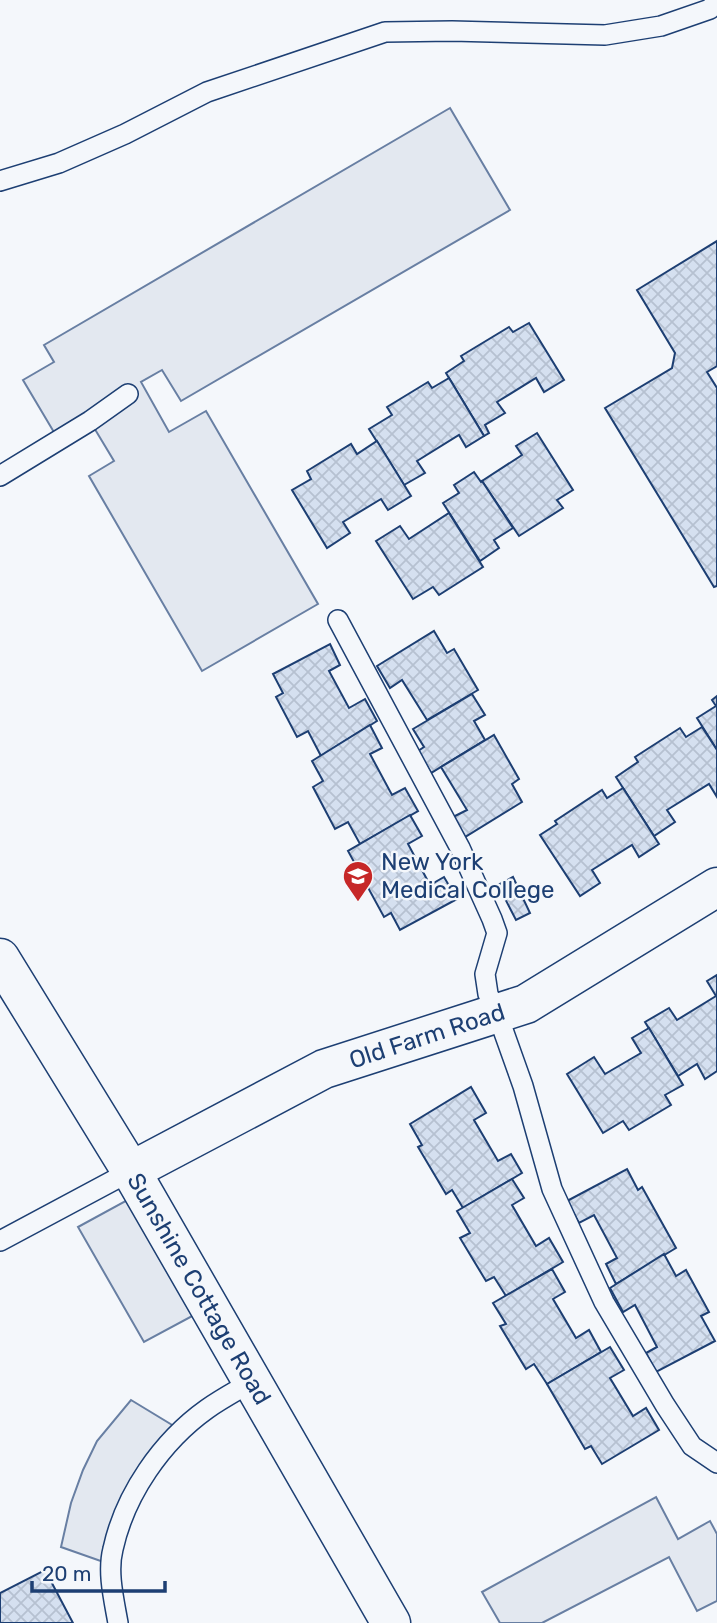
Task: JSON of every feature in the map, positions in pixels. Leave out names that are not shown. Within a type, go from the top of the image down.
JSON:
[{"type":"street","name":"Old Farm Road","points":[[131,1171],[324,1069],[526,1004],[717,887]]},
{"type":"street","name":"Sunshine Cottage Road","points":[[0,958],[131,1171],[391,1623]]},
{"type":"lane","points":[[0,181],[59,163],[125,134],[207,92],[385,33],[452,31],[605,35],[661,26],[709,9],[717,0]]},
{"type":"lane","points":[[0,476],[90,421],[128,394]]},
{"type":"lane","points":[[338,620],[460,848],[492,919],[497,933],[485,979],[488,994],[523,1086],[552,1189],[604,1302],[692,1446],[717,1463]]},
{"type":"lane","points":[[0,1241],[131,1171]]},
{"type":"lane","points":[[118,1623],[112,1591],[112,1550],[132,1499],[168,1443],[206,1410],[253,1381]]},
{"type":"shaded area","points":[[450,108],[510,210],[181,401],[162,370],[141,382],[169,432],[206,411],[318,604],[202,671],[89,476],[114,461],[90,421],[58,439],[23,380],[54,362],[44,345]]},
{"type":"shaded area","points":[[142,1192],[209,1307],[144,1342],[78,1227]]},
{"type":"shaded area","points":[[131,1400],[182,1431],[144,1477],[112,1565],[61,1547],[71,1503],[83,1470],[97,1441]]},
{"type":"shaded area","points":[[656,1497],[678,1539],[710,1521],[717,1534],[717,1601],[697,1611],[669,1557],[542,1623],[500,1623],[482,1592]]},
{"type":"building","points":[[717,241],[717,366],[707,372],[717,388],[717,586],[714,587],[605,408],[672,368],[675,353],[637,290]]},
{"type":"building","points":[[529,323],[564,380],[544,392],[536,378],[497,402],[505,413],[485,425],[489,433],[484,436],[446,373],[464,361],[461,356],[509,327],[513,332]]},
{"type":"building","points":[[449,378],[484,436],[466,447],[459,435],[417,461],[425,473],[404,485],[369,429],[392,415],[387,407],[428,382],[432,388]]},
{"type":"building","points":[[537,433],[573,490],[557,500],[563,508],[519,536],[482,481],[522,455],[516,446]]},
{"type":"building","points":[[377,441],[411,496],[388,510],[381,499],[343,522],[350,533],[327,548],[292,490],[311,479],[307,471],[351,444],[357,454]]},
{"type":"building","points":[[474,472],[513,528],[494,540],[499,548],[480,561],[443,503],[459,493],[454,485]]},
{"type":"building","points":[[449,513],[483,567],[439,595],[433,587],[413,599],[376,541],[400,526],[409,539]]},
{"type":"building","points":[[434,631],[447,653],[454,649],[478,690],[427,720],[402,680],[390,688],[377,666]]},
{"type":"building","points":[[330,644],[340,665],[329,671],[349,708],[365,699],[377,721],[321,756],[308,731],[297,737],[276,697],[283,693],[273,674]]},
{"type":"building","points":[[472,694],[485,715],[474,721],[485,740],[431,773],[418,751],[424,747],[413,729]]},
{"type":"building","points":[[717,696],[717,750],[697,718],[716,706],[712,700]]},
{"type":"building","points":[[370,725],[382,748],[370,754],[392,795],[405,788],[418,811],[360,844],[348,822],[335,829],[313,787],[323,781],[312,761]]},
{"type":"building","points":[[702,727],[717,750],[717,797],[709,784],[667,810],[675,822],[654,836],[616,777],[638,762],[635,757],[680,728],[686,737]]},
{"type":"building","points":[[494,735],[519,779],[512,784],[522,802],[465,837],[453,817],[467,810],[441,767]]},
{"type":"building","points":[[623,788],[659,844],[639,857],[632,845],[592,870],[600,883],[580,896],[540,835],[557,824],[555,821],[602,790],[607,798]]},
{"type":"building","points":[[410,815],[422,836],[408,844],[430,885],[444,877],[457,899],[400,930],[391,913],[384,917],[348,851]]},
{"type":"building","points":[[513,877],[530,913],[516,920],[498,885]]},
{"type":"building","points":[[717,975],[717,1071],[705,1079],[697,1064],[678,1076],[645,1022],[669,1008],[677,1020],[716,996],[707,981]]},
{"type":"building","points":[[649,1028],[683,1085],[665,1095],[671,1105],[629,1130],[623,1121],[603,1133],[567,1074],[594,1057],[605,1074],[641,1053],[632,1038]]},
{"type":"building","points":[[471,1087],[486,1113],[474,1120],[498,1161],[511,1154],[522,1173],[463,1208],[452,1190],[446,1194],[418,1147],[422,1145],[410,1124]]},
{"type":"building","points":[[627,1169],[638,1190],[642,1187],[676,1248],[616,1284],[606,1264],[617,1258],[594,1215],[579,1223],[567,1201]]},
{"type":"building","points":[[512,1179],[524,1198],[512,1205],[536,1246],[549,1238],[563,1262],[506,1296],[494,1277],[486,1281],[460,1238],[470,1233],[457,1211]]},
{"type":"building","points":[[664,1254],[676,1276],[686,1270],[709,1312],[701,1316],[715,1341],[656,1372],[646,1353],[657,1347],[635,1305],[623,1312],[610,1288]]},
{"type":"building","points":[[552,1269],[565,1292],[553,1299],[576,1338],[589,1330],[601,1352],[547,1384],[534,1364],[526,1369],[500,1326],[506,1324],[493,1303]]},
{"type":"building","points":[[610,1347],[624,1370],[610,1378],[633,1416],[646,1408],[659,1430],[602,1464],[591,1446],[585,1449],[547,1384]]},
{"type":"building","points":[[45,1570],[73,1623],[0,1623],[0,1593]]},
{"type":"place","name":"New York Medical College","points":[[358,903]]}]
